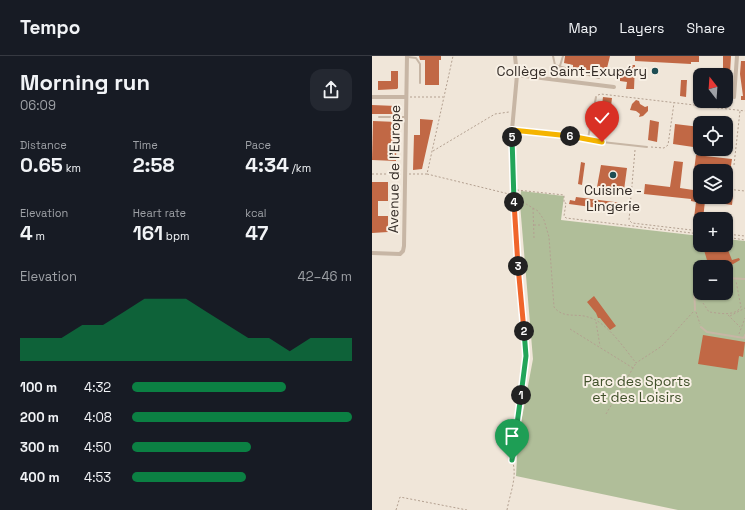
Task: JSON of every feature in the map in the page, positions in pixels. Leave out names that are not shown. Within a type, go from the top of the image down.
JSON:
[{"type":"street","points":[[512,130],[517,75],[515,56]]},
{"type":"street","points":[[734,97],[737,56]]},
{"type":"street","name":"Avenue de l'Europe","points":[[372,253],[400,254],[403,251],[407,57]]},
{"type":"street","points":[[517,75],[614,87]]},
{"type":"street","points":[[372,98],[406,97]]},
{"type":"lane","points":[[553,56],[554,64],[560,67],[599,78]]},
{"type":"lane","points":[[555,80],[563,56]]},
{"type":"lane","points":[[407,57],[416,58],[420,64],[420,83]]},
{"type":"lane","points":[[588,138],[596,97]]},
{"type":"lane","points":[[379,117],[406,117]]},
{"type":"lane","points":[[514,189],[512,130],[566,135],[647,147]]},
{"type":"lane","points":[[566,135],[566,144]]},
{"type":"lane","points":[[736,278],[745,279]]},
{"type":"lane","points":[[695,300],[695,310]]},
{"type":"lane","points":[[701,327],[707,332],[744,338],[745,335]]},
{"type":"path","points":[[427,174],[454,56]]},
{"type":"path","points":[[596,97],[601,94],[745,111]]},
{"type":"path","points":[[406,97],[445,97]]},
{"type":"path","points":[[647,147],[664,148],[668,145],[674,103]]},
{"type":"path","points":[[734,165],[740,110]]},
{"type":"path","points":[[432,151],[495,114],[514,112]]},
{"type":"path","points":[[636,146],[629,220],[632,223],[693,230]]},
{"type":"path","points":[[372,174],[427,174],[509,194],[533,207],[541,215],[548,233],[554,307],[561,314],[589,317],[611,331],[636,363]]},
{"type":"path","points":[[507,510],[515,475],[512,460],[526,356],[517,250],[514,189],[564,194],[564,203],[566,203],[564,215],[566,218],[693,233]]},
{"type":"path","points":[[733,190],[745,192]]},
{"type":"path","points":[[533,207],[534,238]]},
{"type":"path","points":[[530,224],[541,225]]},
{"type":"path","points":[[733,235],[745,236]]},
{"type":"path","points":[[733,238],[745,240]]},
{"type":"path","points":[[703,303],[709,312],[728,315],[739,310],[741,307],[736,287],[736,278]]},
{"type":"path","points":[[730,317],[745,308]]},
{"type":"path","points":[[606,414],[636,363],[662,346],[695,310],[701,327]]},
{"type":"path","points":[[728,315],[740,328]]},
{"type":"path","points":[[738,337],[740,328],[745,318]]},
{"type":"path","points":[[595,321],[600,346]]},
{"type":"path","points":[[570,329],[600,346],[633,368]]},
{"type":"path","points":[[396,510],[400,497],[467,510]]},
{"type":"green space","name":"Parc des Sports et des Loisirs","points":[[521,191],[564,196],[561,220],[693,235],[693,252],[733,252],[733,240],[745,241],[745,510],[678,510],[516,476],[518,439],[533,359],[520,204]]},
{"type":"building","points":[[419,56],[441,56],[441,60],[439,60],[439,85],[425,85],[425,60],[420,60]]},
{"type":"building","points":[[565,56],[610,56],[607,68],[610,68],[608,75],[592,71],[591,73],[573,68],[573,65],[564,63]]},
{"type":"building","points":[[635,56],[699,56],[699,62],[691,62],[691,64],[635,61]]},
{"type":"building","points":[[723,56],[731,56],[730,68],[723,68]]},
{"type":"building","points":[[741,61],[745,61],[745,100],[741,100],[741,96],[743,96],[740,74]]},
{"type":"building","points":[[628,65],[635,65],[634,89],[626,89],[627,82],[620,81],[620,71],[628,72]]},
{"type":"building","points":[[391,71],[398,71],[398,88],[378,90],[378,81],[391,81]]},
{"type":"building","points":[[681,80],[687,80],[686,97],[680,96]]},
{"type":"building","points":[[603,97],[612,98],[610,114],[601,113]]},
{"type":"building","points":[[636,100],[645,107],[648,106],[648,111],[643,116],[639,117],[640,114],[636,111],[630,110],[632,104]]},
{"type":"building","points":[[372,105],[396,106],[396,114],[372,114]]},
{"type":"building","points":[[420,119],[433,120],[422,169],[413,170],[414,135],[420,135]]},
{"type":"building","points":[[650,120],[659,122],[657,142],[648,140]]},
{"type":"building","points":[[373,121],[397,122],[396,161],[372,160]]},
{"type":"building","points":[[675,124],[693,126],[693,147],[673,144]]},
{"type":"building","points":[[696,156],[732,159],[731,164],[695,164]]},
{"type":"building","points":[[674,161],[683,162],[680,188],[693,190],[693,201],[691,201],[691,199],[644,194],[645,184],[670,187]]},
{"type":"building","points":[[581,162],[585,163],[582,185],[578,184]]},
{"type":"building","name":"Cuisine - Lingerie","points":[[601,165],[627,168],[624,190],[597,187]]},
{"type":"building","points":[[372,182],[388,182],[388,201],[378,201],[378,216],[388,216],[388,232],[372,233]]},
{"type":"building","points":[[576,197],[622,203],[621,211],[569,204],[570,200],[575,201]]},
{"type":"building","points":[[696,204],[705,204],[704,212],[695,212]]},
{"type":"building","points":[[705,252],[729,252],[732,260],[707,260]]},
{"type":"building","points":[[739,258],[740,260],[733,264],[732,260]]},
{"type":"building","points":[[594,296],[616,326],[610,330],[600,318],[598,318],[587,302]]},
{"type":"building","points":[[703,335],[745,342],[743,357],[739,356],[737,370],[698,364]]},
{"type":"place","name":"Collège Saint-Exupéry","points":[[655,71]]},
{"type":"place","name":"Cuisine - Lingerie","points":[[613,175]]},
{"type":"route","points":[[512,460],[526,356],[517,250],[512,130],[578,136],[602,142]]}]
